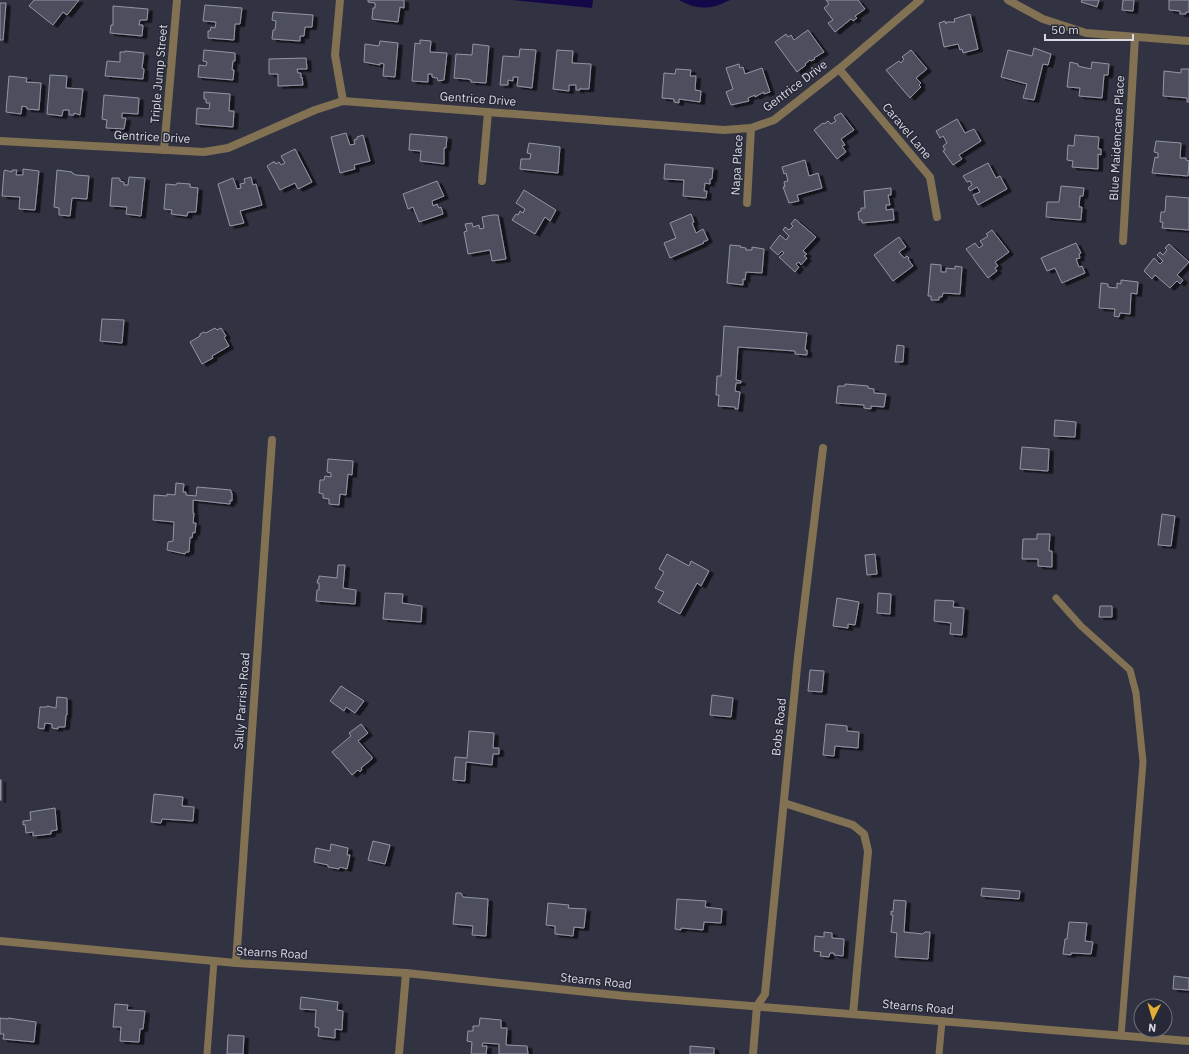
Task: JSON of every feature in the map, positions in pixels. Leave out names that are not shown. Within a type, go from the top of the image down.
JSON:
[{"type":"street","name":"Triple Jump Street","points":[[164,150],[177,0]]},
{"type":"street","points":[[340,0],[335,55],[343,101]]},
{"type":"street","name":"Gentrice Drive","points":[[0,141],[204,152],[228,148],[315,110],[343,101],[724,130],[751,128],[774,120],[839,69],[920,0]]},
{"type":"street","points":[[1008,0],[1042,19],[1086,33],[1189,41]]},
{"type":"street","name":"Blue Maidencane Place","points":[[1123,241],[1135,37]]},
{"type":"street","name":"Caravel Lane","points":[[839,69],[930,178],[937,217]]},
{"type":"street","points":[[482,181],[488,112]]},
{"type":"street","name":"Napa Place","points":[[747,203],[751,128]]},
{"type":"street","name":"Sally Parrish Road","points":[[236,963],[272,440]]},
{"type":"street","name":"Bobs Road","points":[[757,1006],[765,994],[798,657],[823,448]]},
{"type":"street","points":[[784,803],[853,825],[864,834],[868,851],[852,1014]]},
{"type":"street","name":"Stearns Road","points":[[0,941],[236,963],[406,973],[625,996],[1189,1041]]},
{"type":"street","points":[[399,1054],[406,973]]},
{"type":"street","points":[[753,1054],[757,1006]]},
{"type":"lane","points":[[1056,598],[1081,626],[1130,670],[1136,693],[1143,762],[1121,1036]]},
{"type":"lane","points":[[207,1054],[214,961]]},
{"type":"lane","points":[[939,1054],[942,1021]]},
{"type":"shaded area","points":[[512,0],[593,0],[592,8]]},
{"type":"shaded area","points":[[679,0],[730,0],[717,6],[704,8],[692,6]]},
{"type":"building","points":[[34,0],[79,0],[67,15],[63,12],[53,25],[29,6]]},
{"type":"building","points":[[368,0],[404,0],[404,8],[400,7],[398,22],[372,19],[375,3],[368,2]]},
{"type":"building","points":[[826,0],[858,0],[865,9],[855,16],[857,18],[853,21],[851,19],[835,32],[828,23],[833,20],[824,8],[829,4]]},
{"type":"building","points":[[1082,0],[1099,0],[1097,7],[1081,2]]},
{"type":"building","points":[[1123,0],[1134,0],[1133,11],[1122,10]]},
{"type":"building","points":[[1169,0],[1189,0],[1189,12],[1186,12],[1186,14],[1180,14],[1180,11],[1169,10]]},
{"type":"building","points":[[0,3],[6,3],[3,40],[0,40]]},
{"type":"building","points":[[205,5],[242,8],[240,24],[235,24],[234,40],[208,38],[208,31],[210,31],[211,27],[215,28],[216,22],[203,21]]},
{"type":"building","points":[[113,6],[148,9],[147,20],[140,20],[139,25],[143,25],[142,36],[110,33],[111,25],[113,25]]},
{"type":"building","points":[[273,12],[313,15],[312,27],[305,27],[304,36],[300,36],[300,41],[272,39],[276,21],[272,20]]},
{"type":"building","points":[[970,14],[978,49],[963,53],[958,44],[944,47],[939,23],[945,21],[946,24],[947,22],[955,22],[954,19]]},
{"type":"building","points":[[808,30],[824,52],[814,58],[815,59],[810,60],[797,72],[775,42],[786,34],[788,37],[791,35],[794,40]]},
{"type":"building","points":[[420,40],[431,41],[430,52],[447,53],[444,80],[438,81],[437,78],[432,77],[432,74],[428,74],[428,82],[412,81],[415,43],[420,44]]},
{"type":"building","points":[[380,41],[398,43],[395,77],[383,76],[384,64],[380,63],[380,65],[364,62],[365,44],[379,46]]},
{"type":"building","points":[[473,44],[489,46],[486,83],[471,82],[471,80],[467,79],[454,78],[456,54],[472,55]]},
{"type":"building","points":[[1034,48],[1051,54],[1048,65],[1043,64],[1034,100],[1023,98],[1027,84],[1001,77],[1008,50],[1032,56]]},
{"type":"building","points":[[520,49],[536,50],[532,88],[517,86],[518,77],[513,77],[513,81],[508,80],[508,85],[500,85],[503,56],[519,57]]},
{"type":"building","points":[[204,50],[235,53],[235,61],[233,61],[232,70],[234,70],[233,80],[198,77],[199,65],[206,66],[207,62],[203,61]]},
{"type":"building","points":[[557,50],[573,51],[572,63],[591,64],[589,89],[580,88],[580,90],[576,90],[576,85],[569,85],[569,91],[553,89]]},
{"type":"building","points":[[911,50],[927,69],[916,78],[921,83],[919,85],[921,87],[910,98],[886,70],[899,61],[901,63],[904,59],[902,57]]},
{"type":"building","points":[[125,51],[144,53],[142,68],[144,69],[143,79],[105,76],[107,61],[120,62],[120,52]]},
{"type":"building","points":[[306,58],[307,69],[297,69],[298,73],[301,73],[303,85],[278,86],[278,74],[269,74],[269,59]]},
{"type":"building","points":[[1070,62],[1078,64],[1078,66],[1091,69],[1092,62],[1109,64],[1108,75],[1104,75],[1102,98],[1079,96],[1080,88],[1067,87]]},
{"type":"building","points":[[739,64],[740,68],[743,67],[745,74],[762,68],[770,92],[764,94],[764,92],[755,97],[755,95],[748,98],[749,101],[731,105],[726,92],[733,89],[726,68]]},
{"type":"building","points":[[676,69],[691,70],[690,76],[696,76],[695,90],[701,91],[700,102],[679,99],[679,103],[674,102],[674,99],[662,98],[664,73],[675,74]]},
{"type":"building","points":[[1181,69],[1189,69],[1189,102],[1187,102],[1187,98],[1163,96],[1164,71],[1181,73]]},
{"type":"building","points":[[50,75],[67,76],[66,88],[83,89],[80,115],[74,113],[74,115],[69,115],[69,110],[63,110],[62,116],[47,114]]},
{"type":"building","points":[[9,76],[27,78],[26,82],[41,83],[39,110],[27,109],[27,107],[22,106],[21,114],[6,112]]},
{"type":"building","points":[[204,92],[230,94],[229,111],[234,111],[233,127],[196,124],[197,108],[209,109],[210,103],[206,103],[206,99],[204,99]]},
{"type":"building","points":[[104,95],[139,98],[138,114],[122,113],[122,118],[126,118],[124,129],[106,128],[107,120],[102,119]]},
{"type":"building","points":[[841,113],[854,130],[841,139],[845,145],[842,146],[846,152],[837,159],[814,130],[823,123],[824,124],[828,121],[831,124],[836,121],[834,118],[835,116]]},
{"type":"building","points":[[957,119],[965,133],[974,129],[981,141],[959,155],[962,159],[953,165],[943,151],[945,150],[943,146],[947,143],[943,136],[940,138],[936,131]]},
{"type":"building","points":[[346,133],[350,145],[355,144],[354,140],[363,135],[370,161],[354,165],[355,169],[340,173],[331,137]]},
{"type":"building","points":[[410,134],[447,137],[446,148],[444,148],[444,164],[420,161],[421,151],[409,150]]},
{"type":"building","points":[[1075,135],[1099,137],[1098,149],[1101,149],[1101,155],[1098,154],[1098,169],[1072,167],[1073,161],[1067,160],[1068,145],[1074,146]]},
{"type":"building","points":[[1156,141],[1181,143],[1180,158],[1186,158],[1186,160],[1189,161],[1188,176],[1152,173],[1155,157],[1158,158],[1158,153],[1154,152]]},
{"type":"building","points":[[529,143],[560,147],[558,173],[520,169],[521,159],[530,159],[531,154],[527,153]]},
{"type":"building","points":[[295,149],[312,182],[298,189],[295,183],[280,190],[267,166],[273,162],[276,164],[279,162],[281,165],[285,163],[281,156]]},
{"type":"building","points":[[805,160],[809,176],[818,173],[822,188],[797,195],[799,201],[789,203],[783,187],[785,187],[784,182],[788,181],[786,173],[784,174],[782,167]]},
{"type":"building","points":[[988,163],[996,178],[1000,176],[1007,189],[978,205],[973,195],[980,192],[977,187],[970,191],[968,188],[972,185],[970,181],[967,182],[963,176]]},
{"type":"building","points":[[665,164],[713,168],[710,184],[705,183],[704,191],[707,191],[706,198],[683,196],[684,180],[664,179]]},
{"type":"building","points":[[23,169],[39,171],[35,210],[19,209],[20,197],[2,196],[4,171],[12,172],[12,170],[17,170],[16,175],[23,175]]},
{"type":"building","points":[[57,170],[72,172],[76,175],[89,176],[87,199],[72,198],[70,216],[59,215],[59,208],[54,207]]},
{"type":"building","points":[[129,177],[145,178],[141,216],[126,214],[127,207],[110,206],[112,178],[119,178],[120,181],[124,182],[124,185],[128,185]]},
{"type":"building","points":[[251,177],[253,185],[256,184],[262,205],[240,211],[244,223],[230,226],[218,184],[233,178],[237,189],[241,188],[240,184],[245,183],[244,179]]},
{"type":"building","points":[[437,181],[444,196],[432,201],[433,206],[437,204],[439,208],[441,207],[443,214],[419,222],[413,207],[408,209],[403,194]]},
{"type":"building","points":[[177,183],[190,184],[190,187],[198,188],[196,212],[188,212],[187,216],[171,214],[172,210],[164,209],[166,184],[176,185]]},
{"type":"building","points":[[1061,186],[1084,188],[1083,196],[1080,196],[1079,207],[1082,207],[1081,220],[1046,217],[1047,202],[1059,202]]},
{"type":"building","points":[[891,188],[891,195],[888,195],[890,205],[886,205],[886,210],[893,209],[894,220],[862,223],[862,220],[859,220],[858,212],[861,211],[861,208],[865,208],[864,191]]},
{"type":"building","points":[[524,190],[556,210],[550,221],[545,217],[535,234],[512,220],[516,214],[518,215],[520,211],[523,213],[525,209],[516,203]]},
{"type":"building","points":[[1166,196],[1189,198],[1189,230],[1162,228],[1163,222],[1160,222],[1161,212],[1165,212]]},
{"type":"building","points":[[691,214],[694,222],[692,223],[696,233],[703,229],[708,240],[670,258],[664,243],[676,238],[670,223]]},
{"type":"building","points":[[498,215],[506,259],[492,261],[490,250],[468,254],[464,232],[467,231],[465,224],[472,223],[473,227],[479,225],[480,229],[484,228],[482,217]]},
{"type":"building","points":[[795,219],[816,237],[803,251],[807,254],[804,256],[807,258],[801,265],[799,262],[796,264],[799,267],[795,272],[779,257],[784,253],[782,251],[778,255],[770,248],[780,235],[786,240],[789,236],[783,230],[785,227],[789,230],[793,226],[791,224]]},
{"type":"building","points":[[992,230],[1009,252],[995,262],[998,266],[995,268],[997,271],[988,278],[966,249],[975,243],[979,248],[983,245],[980,241],[988,236],[986,234]]},
{"type":"building","points":[[899,237],[906,247],[899,252],[904,258],[907,256],[909,258],[908,259],[913,266],[893,281],[874,255]]},
{"type":"building","points":[[1076,243],[1081,253],[1079,254],[1080,258],[1076,259],[1079,267],[1082,266],[1085,273],[1062,283],[1055,268],[1047,271],[1041,258]]},
{"type":"building","points":[[1169,244],[1189,262],[1177,275],[1183,280],[1180,284],[1177,281],[1170,288],[1155,275],[1152,279],[1144,271],[1154,258],[1160,264],[1163,261],[1157,255],[1160,252],[1163,255],[1167,250],[1165,248]]},
{"type":"building","points":[[730,245],[741,246],[740,247],[746,248],[746,250],[752,250],[752,247],[764,249],[762,273],[746,272],[745,280],[743,279],[743,285],[727,283]]},
{"type":"building","points":[[931,264],[941,265],[941,272],[946,272],[946,268],[955,269],[955,266],[962,267],[960,294],[943,293],[942,297],[939,297],[939,300],[931,300],[931,296],[928,296]]},
{"type":"building","points":[[1121,280],[1138,282],[1137,294],[1131,293],[1130,314],[1120,313],[1119,317],[1114,316],[1115,309],[1099,308],[1101,283],[1108,284],[1108,287],[1117,288],[1117,283],[1121,284]]},
{"type":"building","points":[[102,319],[124,320],[122,343],[100,341]]},
{"type":"building","points":[[724,326],[807,333],[805,350],[807,350],[807,355],[795,354],[795,351],[738,347],[736,380],[741,381],[741,383],[736,383],[735,391],[740,392],[738,409],[735,409],[735,407],[718,406],[719,395],[716,395],[717,376],[721,376]]},
{"type":"building","points":[[215,328],[217,330],[221,328],[226,336],[224,337],[229,346],[202,364],[190,342],[200,336],[200,334],[204,332],[206,333]]},
{"type":"building","points":[[897,345],[904,346],[903,362],[895,362]]},
{"type":"building","points":[[845,384],[868,386],[868,388],[874,389],[874,393],[886,394],[884,407],[871,406],[871,409],[864,408],[864,405],[836,403],[838,386],[845,386]]},
{"type":"building","points":[[1055,420],[1076,422],[1075,437],[1054,436]]},
{"type":"building","points":[[1022,447],[1049,449],[1048,471],[1020,469]]},
{"type":"building","points":[[328,459],[353,461],[352,475],[348,474],[346,495],[340,494],[339,505],[329,504],[329,499],[323,498],[323,494],[319,493],[320,480],[324,480],[325,476],[331,477],[331,473],[327,472]]},
{"type":"building","points":[[176,483],[184,484],[183,492],[186,492],[186,495],[196,496],[197,487],[231,490],[232,493],[232,501],[230,500],[230,504],[193,500],[193,523],[196,523],[195,533],[193,532],[192,538],[190,537],[189,552],[186,552],[185,554],[167,550],[168,542],[173,541],[174,522],[153,520],[154,495],[175,495]]},
{"type":"building","points":[[1162,514],[1175,516],[1171,546],[1158,545]]},
{"type":"building","points":[[1037,534],[1050,534],[1049,551],[1052,551],[1052,567],[1038,566],[1038,559],[1022,559],[1023,539],[1037,539]]},
{"type":"building","points":[[667,554],[689,566],[691,561],[709,571],[701,586],[697,583],[680,614],[658,602],[664,592],[655,588],[664,572],[659,569]]},
{"type":"building","points":[[875,554],[877,574],[867,575],[865,555]]},
{"type":"building","points":[[338,565],[345,565],[343,588],[356,590],[355,604],[316,601],[317,590],[319,590],[319,583],[317,583],[319,576],[337,578]]},
{"type":"building","points":[[385,593],[403,594],[402,603],[422,606],[421,622],[383,619]]},
{"type":"building","points":[[878,593],[891,594],[890,614],[877,613]]},
{"type":"building","points":[[837,598],[859,602],[855,625],[848,624],[848,628],[833,626]]},
{"type":"building","points":[[935,600],[954,601],[953,607],[964,608],[962,635],[950,634],[951,623],[934,621]]},
{"type":"building","points":[[1100,606],[1112,606],[1112,617],[1099,617]]},
{"type":"building","points":[[810,670],[824,671],[822,692],[808,691]]},
{"type":"building","points":[[341,686],[364,701],[355,713],[346,707],[344,711],[330,701]]},
{"type":"building","points":[[712,695],[733,698],[731,717],[710,715]]},
{"type":"building","points":[[57,697],[67,698],[65,727],[58,727],[58,729],[52,728],[52,724],[45,723],[44,729],[38,728],[40,707],[47,706],[56,708]]},
{"type":"building","points":[[361,724],[368,733],[358,741],[372,757],[372,759],[361,768],[362,769],[360,772],[358,770],[352,775],[332,752],[351,736],[349,733]]},
{"type":"building","points":[[826,724],[847,726],[847,731],[859,732],[858,748],[835,746],[834,756],[823,755]]},
{"type":"building","points":[[469,731],[494,733],[493,748],[499,748],[499,754],[493,754],[492,765],[466,762],[465,781],[453,780],[455,757],[467,758]]},
{"type":"building","points":[[1,780],[1,800],[0,800]]},
{"type":"building","points":[[154,794],[183,797],[182,806],[194,807],[193,821],[162,819],[161,823],[151,822]]},
{"type":"building","points":[[55,808],[57,830],[51,831],[51,834],[33,836],[33,832],[26,833],[25,824],[23,825],[23,821],[31,820],[30,812]]},
{"type":"building","points":[[373,841],[390,845],[385,864],[368,860]]},
{"type":"building","points":[[331,844],[348,848],[347,855],[350,855],[347,869],[340,867],[339,869],[328,867],[328,865],[314,862],[316,848],[330,851]]},
{"type":"building","points":[[982,888],[1020,891],[1019,899],[981,896]]},
{"type":"building","points":[[456,893],[461,893],[463,897],[488,899],[486,936],[472,935],[473,926],[453,924]]},
{"type":"building","points":[[677,899],[706,901],[705,907],[722,909],[721,923],[704,922],[703,930],[681,928],[681,930],[675,929]]},
{"type":"building","points":[[894,900],[906,901],[904,932],[923,934],[925,932],[930,932],[928,959],[895,957],[897,933],[891,932],[893,915],[891,915],[891,911],[893,912]]},
{"type":"building","points":[[548,903],[569,905],[568,908],[586,909],[584,928],[574,927],[573,936],[555,934],[555,926],[546,925]]},
{"type":"building","points":[[1069,922],[1087,923],[1085,941],[1093,942],[1091,954],[1063,954]]},
{"type":"building","points":[[824,932],[832,933],[832,938],[844,939],[843,956],[830,953],[829,957],[820,956],[821,952],[814,951],[815,936],[824,937]]},
{"type":"building","points":[[1174,976],[1189,978],[1189,990],[1173,989]]},
{"type":"building","points":[[301,997],[338,1002],[337,1010],[343,1011],[342,1030],[335,1029],[335,1038],[318,1036],[319,1028],[315,1027],[316,1010],[300,1009]]},
{"type":"building","points":[[115,1004],[128,1005],[127,1010],[145,1011],[143,1029],[140,1029],[139,1042],[120,1041],[121,1027],[113,1027]]},
{"type":"building","points":[[0,1018],[36,1022],[34,1042],[3,1039],[4,1034],[0,1034]]},
{"type":"building","points":[[480,1018],[501,1020],[501,1028],[507,1028],[506,1045],[527,1046],[528,1054],[499,1054],[499,1044],[483,1043],[482,1046],[487,1046],[486,1054],[471,1054],[472,1042],[467,1041],[468,1031],[473,1031],[473,1026],[479,1026]]},
{"type":"building","points":[[228,1035],[244,1036],[243,1054],[227,1054]]},
{"type":"building","points":[[690,1046],[714,1048],[714,1054],[690,1054]]}]
